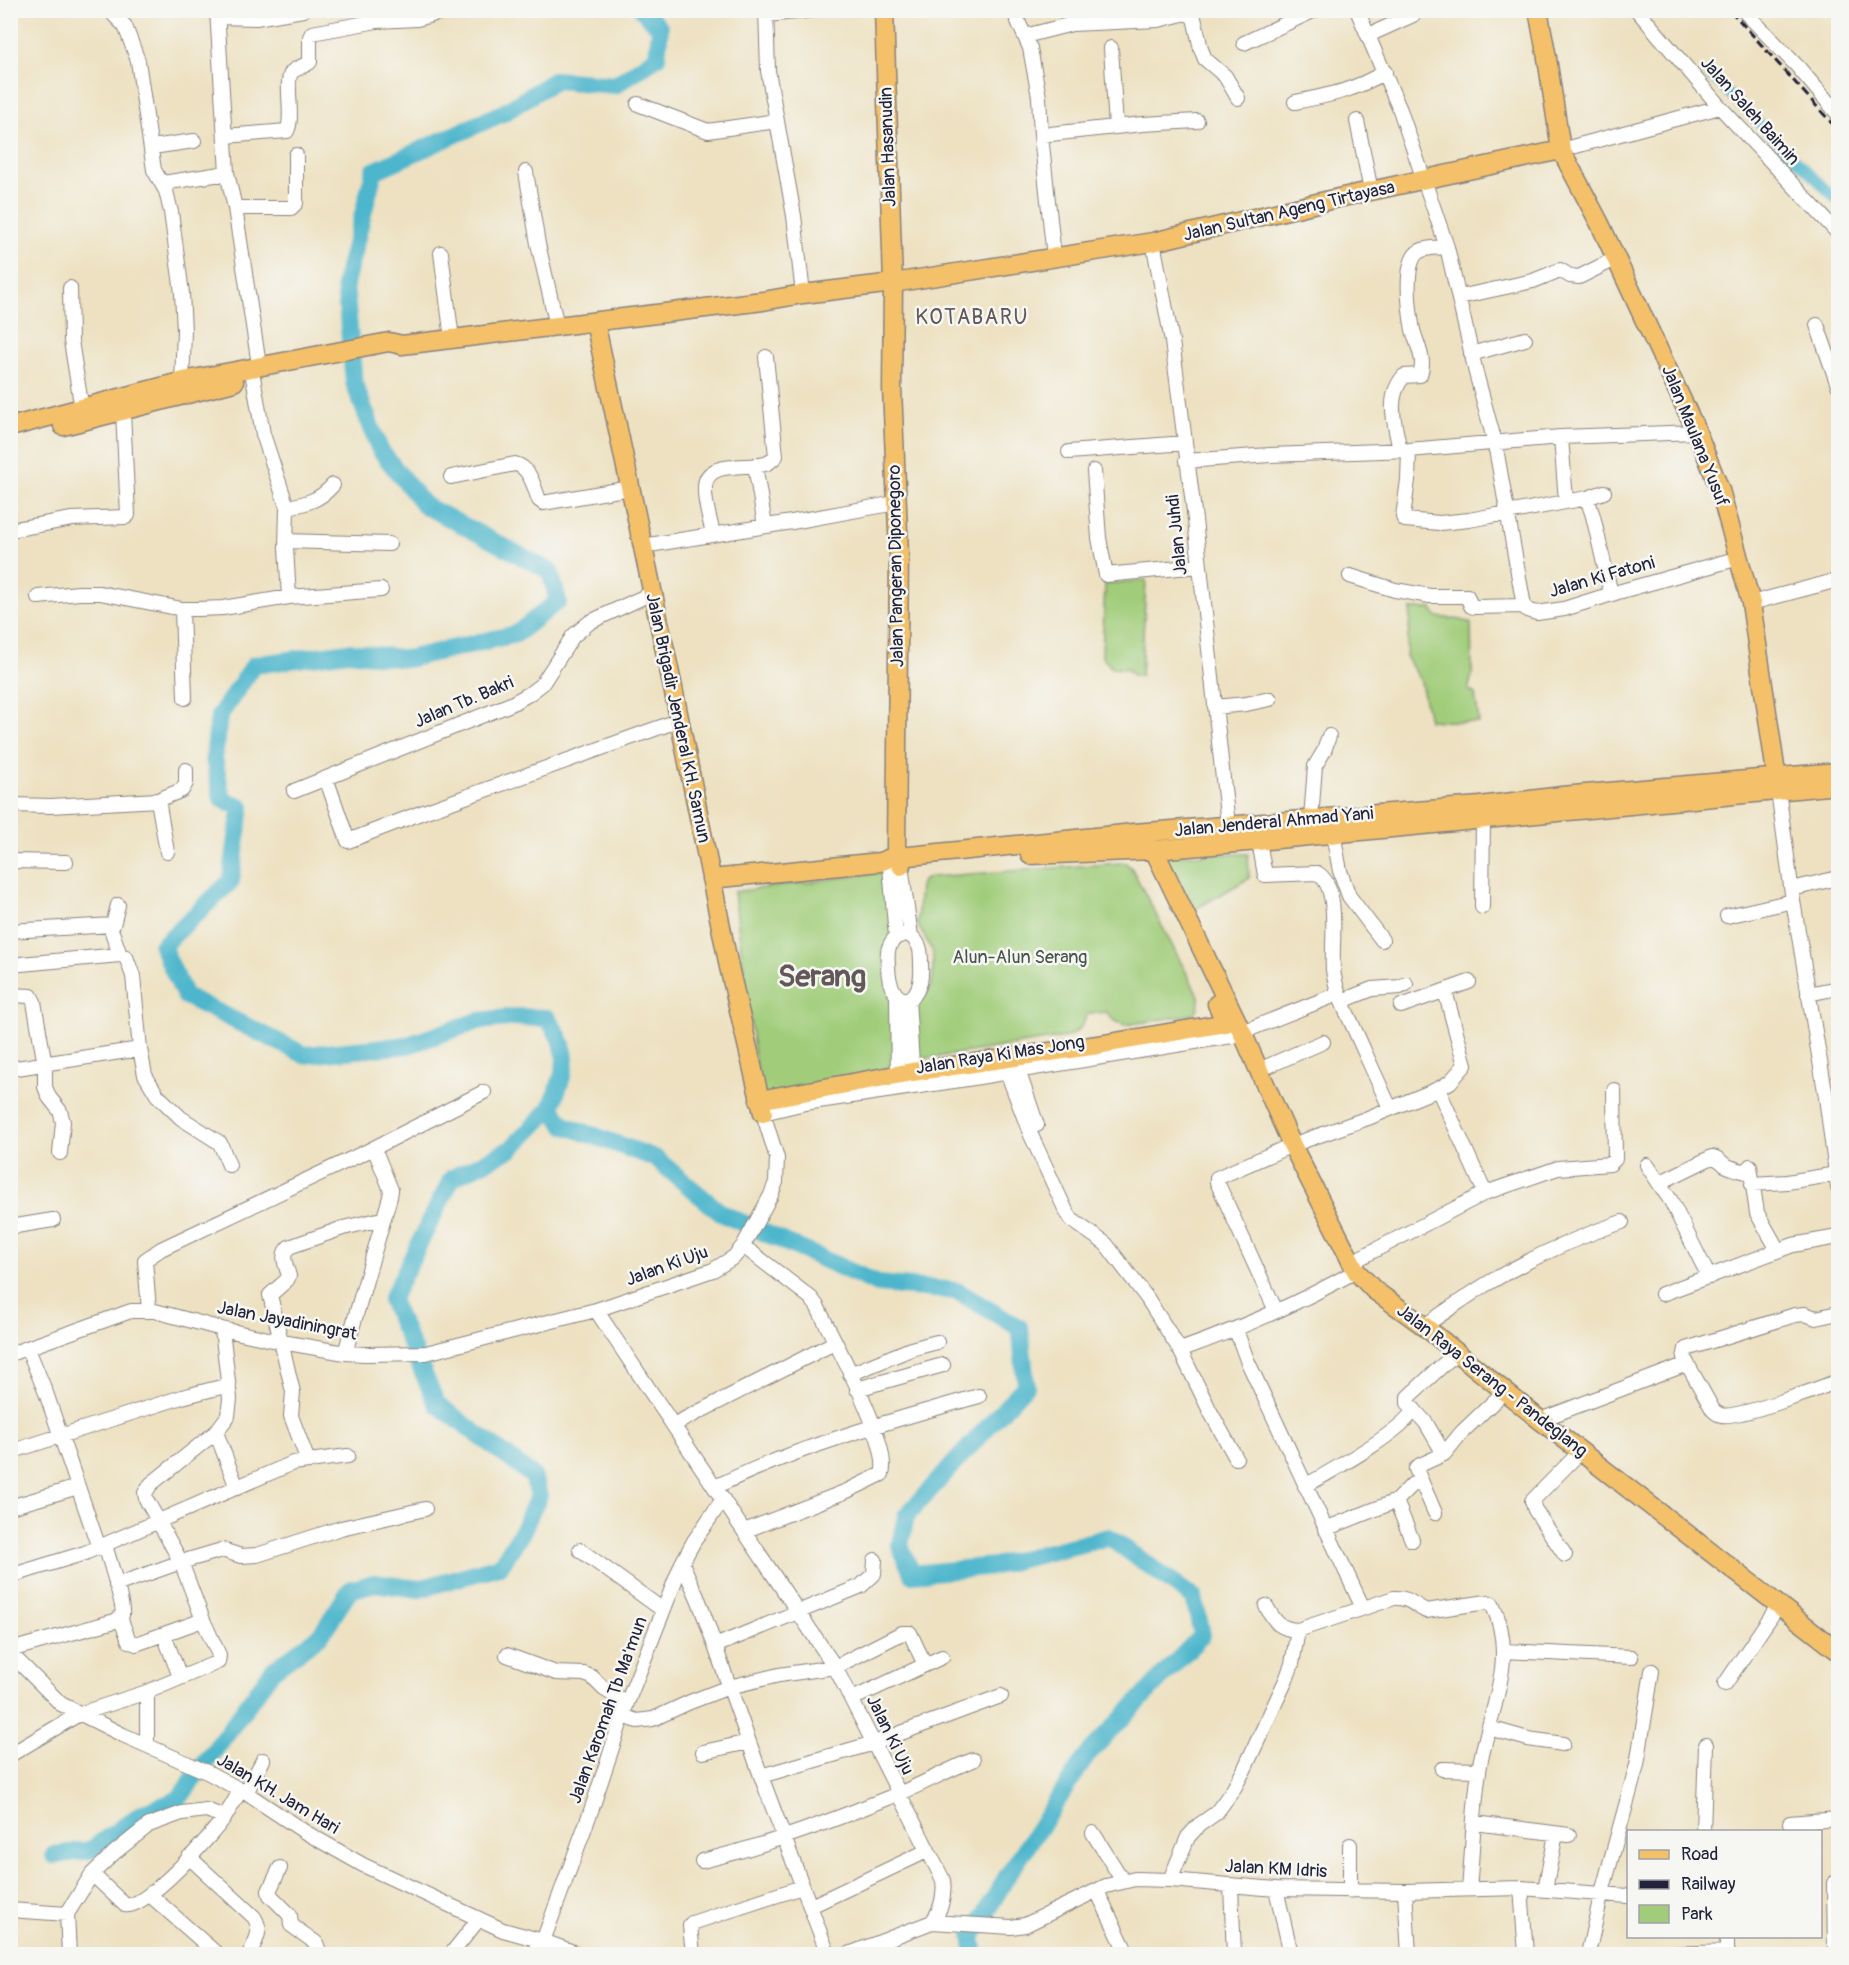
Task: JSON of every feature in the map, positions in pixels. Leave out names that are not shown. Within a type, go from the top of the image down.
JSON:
[{"type":"main road","name":"Jalan Hasanudin","points":[[884,10],[893,283]]},
{"type":"main road","name":"Jalan Maulana Yusuf","points":[[1538,10],[1548,58],[1561,150],[1599,224],[1697,432],[1720,490],[1751,603],[1778,784]]},
{"type":"main road","name":"Jalan Sultan Ageng Tirtayasa","points":[[256,371],[380,348],[389,342],[402,345],[763,301],[1153,242],[1561,150]]},
{"type":"main road","name":"Jalan Pangeran Diponegoro","points":[[893,283],[892,388],[899,555],[893,860]]},
{"type":"main road","name":"Jalan Brigadir Jenderal KH. Samun","points":[[595,322],[761,1107]]},
{"type":"main road","points":[[10,440],[182,382],[256,371]]},
{"type":"main road","points":[[10,427],[83,415],[123,412],[256,371]]},
{"type":"main road","name":"Jalan Jenderal Ahmad Yani","points":[[711,879],[893,860],[972,848],[1228,825],[1311,819],[1363,823],[1483,819],[1778,784],[1839,772]]},
{"type":"main road","name":"Jalan Jenderal Ahmad Yani","points":[[893,860],[1148,850],[1259,841],[1334,833],[1363,823],[1562,796],[1778,784],[1839,785]]},
{"type":"main road","points":[[761,1107],[906,1080],[1155,1042],[1226,1023],[1198,953],[1148,850],[1134,833]]},
{"type":"main road","name":"Jalan Raya Serang - Pandeglang","points":[[1198,953],[1242,1032],[1292,1145],[1354,1267],[1374,1290],[1424,1326],[1540,1420],[1839,1651]]},
{"type":"street","points":[[225,136],[287,131],[291,124],[289,78],[293,71],[310,62],[312,33],[305,10],[256,18],[217,14],[227,172],[235,208],[263,434],[287,507],[289,597]]},
{"type":"street","points":[[312,33],[377,21],[417,19],[449,10]]},
{"type":"street","points":[[803,294],[794,216],[768,71],[766,13],[816,10]]},
{"type":"street","points":[[1013,10],[1030,48],[1039,97],[1054,257]]},
{"type":"street","points":[[1244,43],[1315,10]]},
{"type":"street","name":"Jalan Ki Fatoni","points":[[1357,10],[1385,72],[1447,247],[1471,354],[1495,442],[1524,606],[1527,610],[1537,613],[1564,609],[1739,558]]},
{"type":"street","name":"Jalan Saleh Baimin","points":[[1637,10],[1720,107],[1839,233]]},
{"type":"street","points":[[1743,10],[1839,114]]},
{"type":"street","points":[[1025,36],[1107,16],[1158,20],[1186,12],[1195,21],[1205,59],[1225,76],[1238,98]]},
{"type":"street","points":[[114,15],[125,26],[138,61],[154,170],[163,183],[171,213],[182,293],[184,331],[182,382]]},
{"type":"street","points":[[1369,35],[1413,15]]},
{"type":"street","points":[[1111,48],[1116,127]]},
{"type":"street","points":[[1295,102],[1345,92],[1385,72]]},
{"type":"street","points":[[638,104],[708,131],[776,121]]},
{"type":"street","points":[[1561,150],[1720,107]]},
{"type":"street","points":[[1041,135],[1197,121]]},
{"type":"street","points":[[1357,121],[1371,191]]},
{"type":"street","points":[[152,147],[194,141]]},
{"type":"street","points":[[235,208],[291,208],[296,203],[296,155]]},
{"type":"street","points":[[163,183],[227,172]]},
{"type":"street","points":[[526,172],[537,244],[557,326]]},
{"type":"street","name":"Jalan Juhdi","points":[[1153,242],[1172,341],[1185,442],[1228,825]]},
{"type":"street","points":[[1447,247],[1419,251],[1411,259],[1409,302],[1413,331],[1423,368],[1420,375],[1404,376],[1395,386],[1393,412],[1404,450],[1408,480],[1403,517],[1405,520],[1440,523],[1587,498],[1604,492]]},
{"type":"street","points":[[441,253],[452,339]]},
{"type":"street","points":[[1459,297],[1533,281],[1560,270],[1570,276],[1579,277],[1615,259]]},
{"type":"street","points":[[70,288],[71,341],[83,415]]},
{"type":"street","points":[[1817,326],[1839,385]]},
{"type":"street","points":[[1471,354],[1526,339]]},
{"type":"street","points":[[713,534],[705,496],[707,476],[723,469],[767,464],[776,456],[766,357]]},
{"type":"street","points":[[10,530],[72,519],[126,517],[128,515],[123,412]]},
{"type":"street","points":[[1186,461],[1404,450],[1561,437],[1697,432]]},
{"type":"street","points":[[1561,437],[1566,501]]},
{"type":"street","points":[[1069,452],[1185,442]]},
{"type":"street","points":[[451,477],[519,465],[524,467],[539,500],[543,503],[630,488]]},
{"type":"street","points":[[755,465],[765,526]]},
{"type":"street","points":[[1094,471],[1099,538],[1106,575],[1199,566]]},
{"type":"street","points":[[287,507],[318,499],[333,485]]},
{"type":"street","points":[[1587,498],[1611,594]]},
{"type":"street","points":[[643,546],[896,503]]},
{"type":"street","points":[[286,541],[389,544]]},
{"type":"street","points":[[1350,576],[1395,590],[1430,597],[1467,596],[1471,606],[1524,606]]},
{"type":"street","points":[[1751,603],[1839,580]]},
{"type":"street","points":[[38,597],[100,593],[182,609],[223,608],[289,597],[381,590]]},
{"type":"street","name":"Jalan Tb. Bakri","points":[[294,791],[511,704],[530,694],[542,684],[573,636],[590,622],[652,593]]},
{"type":"street","points":[[182,609],[185,698]]},
{"type":"street","points":[[1215,706],[1246,704],[1270,699]]},
{"type":"street","points":[[326,778],[348,841],[680,720]]},
{"type":"street","points":[[1311,819],[1315,766],[1324,751],[1329,736]]},
{"type":"street","points":[[10,805],[51,806],[159,800],[182,790],[186,783],[186,770]]},
{"type":"street","points":[[1659,1183],[1712,1157],[1740,1171],[1787,1182],[1838,1183],[1778,784]]},
{"type":"street","points":[[159,800],[167,852]]},
{"type":"street","points":[[1482,907],[1483,819]]},
{"type":"street","points":[[1334,833],[1344,885],[1349,896],[1382,940]]},
{"type":"street","points":[[1259,841],[1265,875],[1317,873],[1322,875],[1326,881],[1334,919],[1334,971],[1340,998],[1390,1108]]},
{"type":"street","points":[[893,860],[911,936]]},
{"type":"street","points":[[893,860],[896,937],[887,950],[890,986],[903,998],[906,1080]]},
{"type":"street","points":[[10,861],[66,862]]},
{"type":"street","points":[[1727,916],[1839,878]]},
{"type":"street","points":[[10,931],[110,926],[115,924],[118,905]]},
{"type":"street","points":[[110,926],[120,955]]},
{"type":"street","points":[[896,937],[906,934],[918,941],[920,946],[922,980],[920,988],[903,998]]},
{"type":"street","points":[[10,965],[120,955],[126,957],[133,976],[140,1049],[145,1075],[157,1095],[181,1118],[220,1143],[230,1165]]},
{"type":"street","points":[[1401,1006],[1469,982]]},
{"type":"street","name":"Jalan Raya Ki Mas Jong","points":[[906,1080],[1013,1071],[1155,1042],[1232,1036],[1340,998],[1372,989],[1400,987],[1406,984]]},
{"type":"street","points":[[1808,994],[1839,988]]},
{"type":"street","points":[[1276,1311],[1216,1180],[1292,1145],[1368,1118],[1450,1082],[1465,1065],[1445,991]]},
{"type":"street","points":[[10,995],[31,996],[34,1002],[45,1065],[45,1086],[49,1097],[60,1111],[63,1122],[60,1153]]},
{"type":"street","points":[[1258,1070],[1323,1042]]},
{"type":"street","points":[[10,1070],[140,1049]]},
{"type":"street","points":[[1013,1071],[1065,1195],[1066,1211],[1072,1220],[1106,1244],[1147,1298],[1180,1350],[1236,1458]]},
{"type":"street","points":[[1438,1089],[1485,1193]]},
{"type":"street","points":[[1180,1350],[1236,1330],[1318,1293],[1354,1267],[1485,1193],[1558,1168],[1610,1164],[1615,1159],[1614,1090]]},
{"type":"street","points":[[149,1310],[145,1260],[161,1249],[374,1148],[484,1092]]},
{"type":"street","name":"Jalan Ki Uju","points":[[761,1107],[777,1158],[776,1182],[746,1242],[734,1257],[713,1270],[596,1310],[835,1667],[943,1880],[944,1890],[938,1915],[932,1922]]},
{"type":"street","points":[[345,1353],[391,1190],[374,1148]]},
{"type":"street","points":[[1647,1165],[1680,1218],[1709,1277]]},
{"type":"street","points":[[1751,1174],[1757,1213],[1778,1250]]},
{"type":"street","points":[[308,1461],[291,1416],[293,1392],[270,1295],[289,1276],[284,1256],[289,1247],[343,1228],[382,1219]]},
{"type":"street","points":[[10,1227],[53,1220]]},
{"type":"street","points":[[1424,1326],[1512,1270],[1580,1237],[1622,1222]]},
{"type":"street","points":[[1662,1294],[1793,1245],[1839,1236]]},
{"type":"street","points":[[744,1531],[840,1494],[882,1474],[884,1464],[873,1426],[857,1389],[811,1298],[746,1242]]},
{"type":"street","name":"Jalan Jayadiningrat","points":[[10,1354],[131,1311],[149,1310],[282,1342],[345,1353],[365,1354],[426,1353],[596,1310]]},
{"type":"street","points":[[1839,1313],[1816,1317],[1805,1314],[1795,1315],[1686,1349],[1684,1358],[1713,1410],[1721,1415],[1731,1415],[1781,1401],[1839,1381]]},
{"type":"street","points":[[10,1755],[79,1714],[147,1692],[218,1662],[219,1655],[181,1562],[146,1499],[147,1489],[151,1484],[216,1432],[228,1416],[231,1399],[222,1329]]},
{"type":"street","points":[[1236,1330],[1247,1360],[1363,1608]]},
{"type":"street","points":[[850,1374],[911,1349],[937,1342]]},
{"type":"street","points":[[673,1425],[834,1343]]},
{"type":"street","points":[[10,1652],[115,1621],[123,1613],[102,1546],[28,1349]]},
{"type":"street","points":[[1444,1454],[1426,1423],[1408,1403],[1408,1397],[1456,1353]]},
{"type":"street","points":[[1540,1420],[1687,1364]]},
{"type":"street","points":[[857,1389],[943,1365]]},
{"type":"street","points":[[10,1452],[229,1385]]},
{"type":"street","points":[[1435,1513],[1416,1468],[1444,1454],[1462,1432],[1505,1391]]},
{"type":"street","points":[[719,1493],[788,1455],[873,1426],[979,1396]]},
{"type":"street","points":[[1305,1486],[1363,1451],[1408,1419],[1413,1409]]},
{"type":"street","points":[[216,1432],[237,1488]]},
{"type":"street","points":[[1565,1555],[1535,1510],[1532,1501],[1581,1451]]},
{"type":"street","points":[[10,1576],[102,1546],[293,1463],[348,1456]]},
{"type":"street","points":[[1325,1528],[1396,1501],[1413,1484],[1420,1481]]},
{"type":"street","points":[[10,1507],[78,1487]]},
{"type":"street","name":"Jalan Karomah Tb Ma'mun","points":[[533,1954],[543,1941],[663,1610],[682,1563],[719,1493]]},
{"type":"street","points":[[1396,1501],[1412,1540]]},
{"type":"street","points":[[116,1585],[222,1550],[241,1556],[257,1555],[341,1528],[425,1509]]},
{"type":"street","points":[[580,1550],[663,1610]]},
{"type":"street","points":[[715,1646],[861,1586],[874,1574],[875,1560]]},
{"type":"street","points":[[682,1563],[699,1601],[761,1776],[828,1954]]},
{"type":"street","points":[[1266,1606],[1280,1626],[1298,1630],[1394,1598],[1402,1598],[1426,1611],[1487,1602],[1494,1607],[1504,1651],[1498,1692],[1479,1770],[1469,1889]]},
{"type":"street","points":[[1725,1684],[1778,1606]]},
{"type":"street","points":[[120,1617],[132,1643],[140,1644],[203,1620]]},
{"type":"street","points":[[1170,1880],[1188,1837],[1199,1825],[1216,1813],[1244,1770],[1286,1680],[1292,1664],[1298,1630]]},
{"type":"street","points":[[507,1655],[556,1673],[584,1674],[592,1677],[637,1721],[653,1719],[690,1701],[729,1687],[779,1675],[835,1667],[906,1632],[910,1634],[925,1665]]},
{"type":"street","points":[[165,1635],[180,1677]]},
{"type":"street","points":[[1504,1651],[1631,1657]]},
{"type":"street","name":"Jalan KH. Jam Hari","points":[[10,1652],[61,1704],[79,1714],[209,1773],[347,1856],[503,1930],[543,1941]]},
{"type":"street","points":[[852,1699],[942,1657]]},
{"type":"street","points":[[1588,1954],[1637,1765],[1652,1671]]},
{"type":"street","points":[[147,1692],[150,1747]]},
{"type":"street","points":[[761,1776],[874,1743],[1001,1696]]},
{"type":"street","points":[[1489,1728],[1528,1739],[1563,1744]]},
{"type":"street","points":[[704,1752],[749,1742]]},
{"type":"street","points":[[1703,1830],[1706,1745]]},
{"type":"street","points":[[92,1874],[125,1905],[134,1905],[150,1895],[189,1857],[225,1816],[263,1760]]},
{"type":"street","points":[[702,1861],[784,1838],[898,1794],[973,1760]]},
{"type":"street","points":[[1442,1769],[1479,1770]]},
{"type":"street","points":[[69,1954],[67,1914],[92,1874],[114,1852],[149,1825],[183,1813],[206,1810],[225,1816]]},
{"type":"street","points":[[1790,1823],[1836,1819],[1839,1821]]},
{"type":"street","points":[[1475,1823],[1563,1834],[1545,1889]]},
{"type":"street","points":[[1093,1833],[1123,1881]]},
{"type":"street","points":[[1350,1845],[1350,1891]]},
{"type":"street","points":[[810,1906],[927,1851]]},
{"type":"street","points":[[189,1857],[258,1923],[258,1936],[249,1954]]},
{"type":"street","points":[[280,1868],[269,1891],[270,1895],[291,1916],[290,1924],[316,1943],[320,1954]]},
{"type":"street","name":"Jalan KM Idris","points":[[932,1922],[1011,1927],[1035,1922],[1097,1891],[1135,1879],[1276,1890],[1405,1892],[1521,1888],[1602,1896],[1627,1896]]},
{"type":"street","points":[[1831,1883],[1835,1954]]},
{"type":"street","points":[[1231,1886],[1234,1954]]},
{"type":"street","points":[[693,1954],[690,1926],[692,1923],[802,1887]]},
{"type":"street","points":[[1521,1888],[1527,1954]]},
{"type":"street","points":[[1276,1890],[1291,1954]]},
{"type":"street","points":[[1097,1891],[1124,1947]]},
{"type":"street","points":[[1405,1892],[1409,1954]]},
{"type":"street","points":[[150,1895],[218,1954]]},
{"type":"street","points":[[10,1910],[67,1914]]},
{"type":"street","points":[[451,1954],[479,1919]]},
{"type":"street","points":[[849,1954],[932,1922]]},
{"type":"street","points":[[1669,1954],[1728,1953],[1727,1938]]},
{"type":"street","points":[[543,1941],[579,1954]]},
{"type":"green space","points":[[1146,580],[1141,676],[1134,676],[1127,669],[1112,668],[1102,657],[1105,584]]},
{"type":"green space","points":[[1411,609],[1432,609],[1437,617],[1471,623],[1472,675],[1468,690],[1475,694],[1479,723],[1429,720],[1421,682],[1406,656]]},
{"type":"green space","points":[[1248,854],[1249,878],[1187,914],[1163,855]]},
{"type":"green space","name":"Alun-Alun Serang","points":[[1126,863],[1132,869],[1199,997],[1195,1012],[1190,1015],[1125,1025],[1113,1020],[1107,1012],[1087,1014],[1080,1028],[1066,1037],[918,1058],[913,1010],[930,989],[933,976],[933,952],[917,924],[922,881],[930,877]]},
{"type":"green space","points":[[885,872],[912,1088],[761,1108],[734,892]]},
{"type":"waterway","points":[[642,10],[660,28],[657,57],[615,85],[555,80],[505,112],[374,171],[345,284],[354,383],[380,450],[424,505],[550,571],[558,601],[516,634],[407,659],[348,652],[254,665],[219,716],[214,758],[222,799],[241,807],[231,881],[162,946],[185,996],[305,1055],[408,1045],[478,1021],[518,1017],[547,1018],[556,1031],[564,1053],[563,1072],[551,1108],[564,1125],[655,1158],[721,1213],[878,1284],[957,1291],[1020,1328],[1026,1385],[906,1516],[900,1545],[912,1574],[994,1566],[1109,1537],[1194,1598],[1202,1635],[1088,1754],[1006,1878],[972,1937],[975,1954]]},
{"type":"waterway","points":[[1709,74],[1838,201]]},
{"type":"waterway","points":[[54,1855],[90,1850],[141,1814],[178,1800],[273,1670],[320,1636],[350,1590],[374,1583],[419,1589],[500,1566],[522,1532],[539,1495],[533,1476],[437,1404],[391,1300],[452,1178],[511,1149],[551,1108]]},
{"type":"railway","points":[[1730,10],[1838,130]]},
{"type":"district","name":"KOTABARU","points":[[972,317]]},
{"type":"district","name":"Serang","points":[[822,976]]}]
